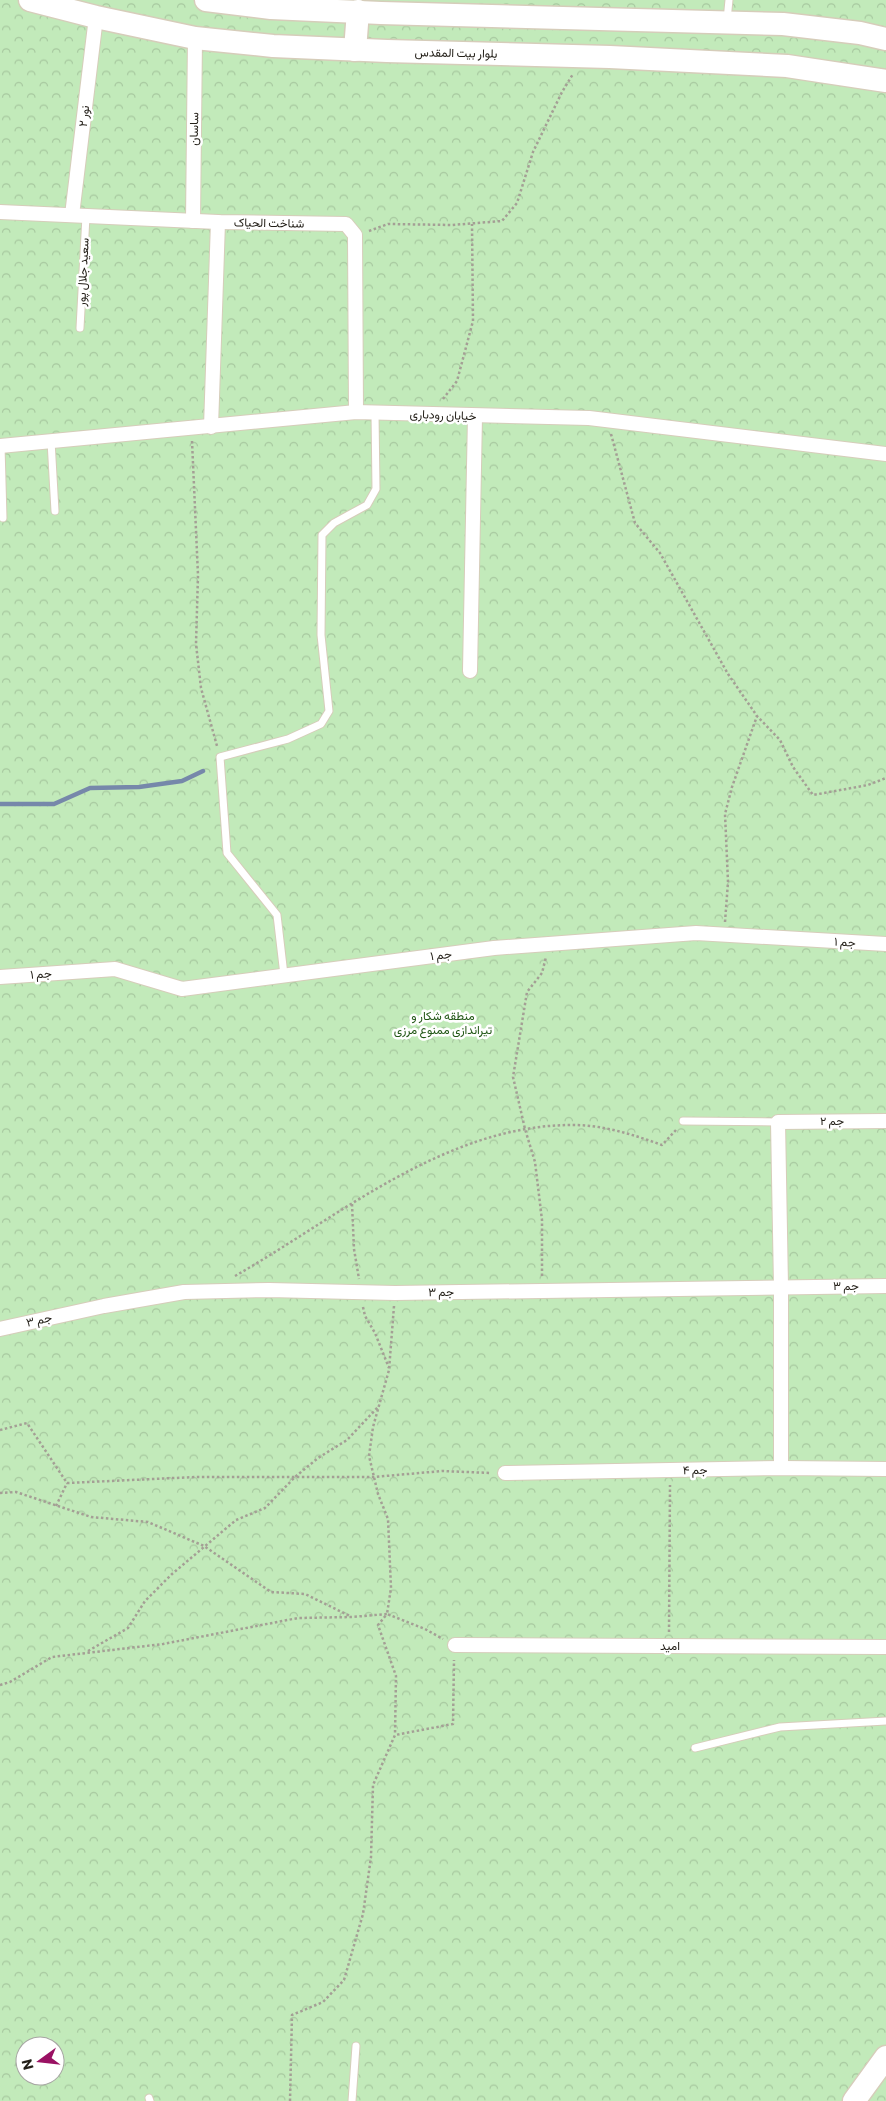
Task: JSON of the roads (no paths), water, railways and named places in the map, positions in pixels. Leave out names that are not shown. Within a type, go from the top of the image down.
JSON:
[{"type":"main road","name":"بلوار بیت المقدس","points":[[30,0],[96,17],[195,38],[273,46],[585,56],[787,66],[886,81]]},
{"type":"main road","points":[[206,0],[271,8],[357,6],[783,24],[886,38]]},
{"type":"main road","points":[[355,50],[357,6]]},
{"type":"main road","points":[[854,2101],[886,2057]]},
{"type":"street","name":"نور ٢","points":[[72,215],[96,17]]},
{"type":"street","name":"ساسان","points":[[193,221],[195,38]]},
{"type":"street","name":"شناخت الحیاک","points":[[0,212],[218,222],[346,224],[355,235],[356,412]]},
{"type":"street","points":[[211,426],[218,222]]},
{"type":"street","name":"خیابان رودباری","points":[[0,446],[356,412],[589,418],[886,454]]},
{"type":"street","points":[[470,671],[475,416]]},
{"type":"street","name":"جم ۱","points":[[0,976],[114,969],[182,989],[494,948],[696,933],[886,944]]},
{"type":"street","name":"جم ۲","points":[[778,1122],[886,1121]]},
{"type":"street","points":[[778,1122],[781,1286],[781,1468]]},
{"type":"street","name":"جم ۳","points":[[0,1329],[184,1292],[269,1290],[395,1292],[886,1286]]},
{"type":"street","name":"جم ۴","points":[[505,1473],[781,1468],[886,1469]]},
{"type":"street","name":"امید","points":[[455,1645],[886,1647]]},
{"type":"lane","points":[[727,22],[729,0]]},
{"type":"lane","name":"سعید جلال پور","points":[[80,328],[86,216]]},
{"type":"lane","points":[[284,975],[277,915],[227,853],[220,757],[288,739],[321,724],[329,712],[321,635],[322,535],[334,523],[367,504],[376,489],[375,413]]},
{"type":"lane","points":[[51,442],[55,511]]},
{"type":"lane","points":[[0,446],[3,518]]},
{"type":"lane","points":[[683,1121],[778,1122]]},
{"type":"lane","points":[[695,1748],[780,1727],[886,1721]]},
{"type":"lane","points":[[352,2101],[356,2046]]},
{"type":"waterway","points":[[0,804],[54,804],[90,788],[139,787],[182,781],[203,771]]},
{"type":"park label","name":"منطقه شکار و تیراندازی ممنوع مرزی","points":[[443,1023]]}]
